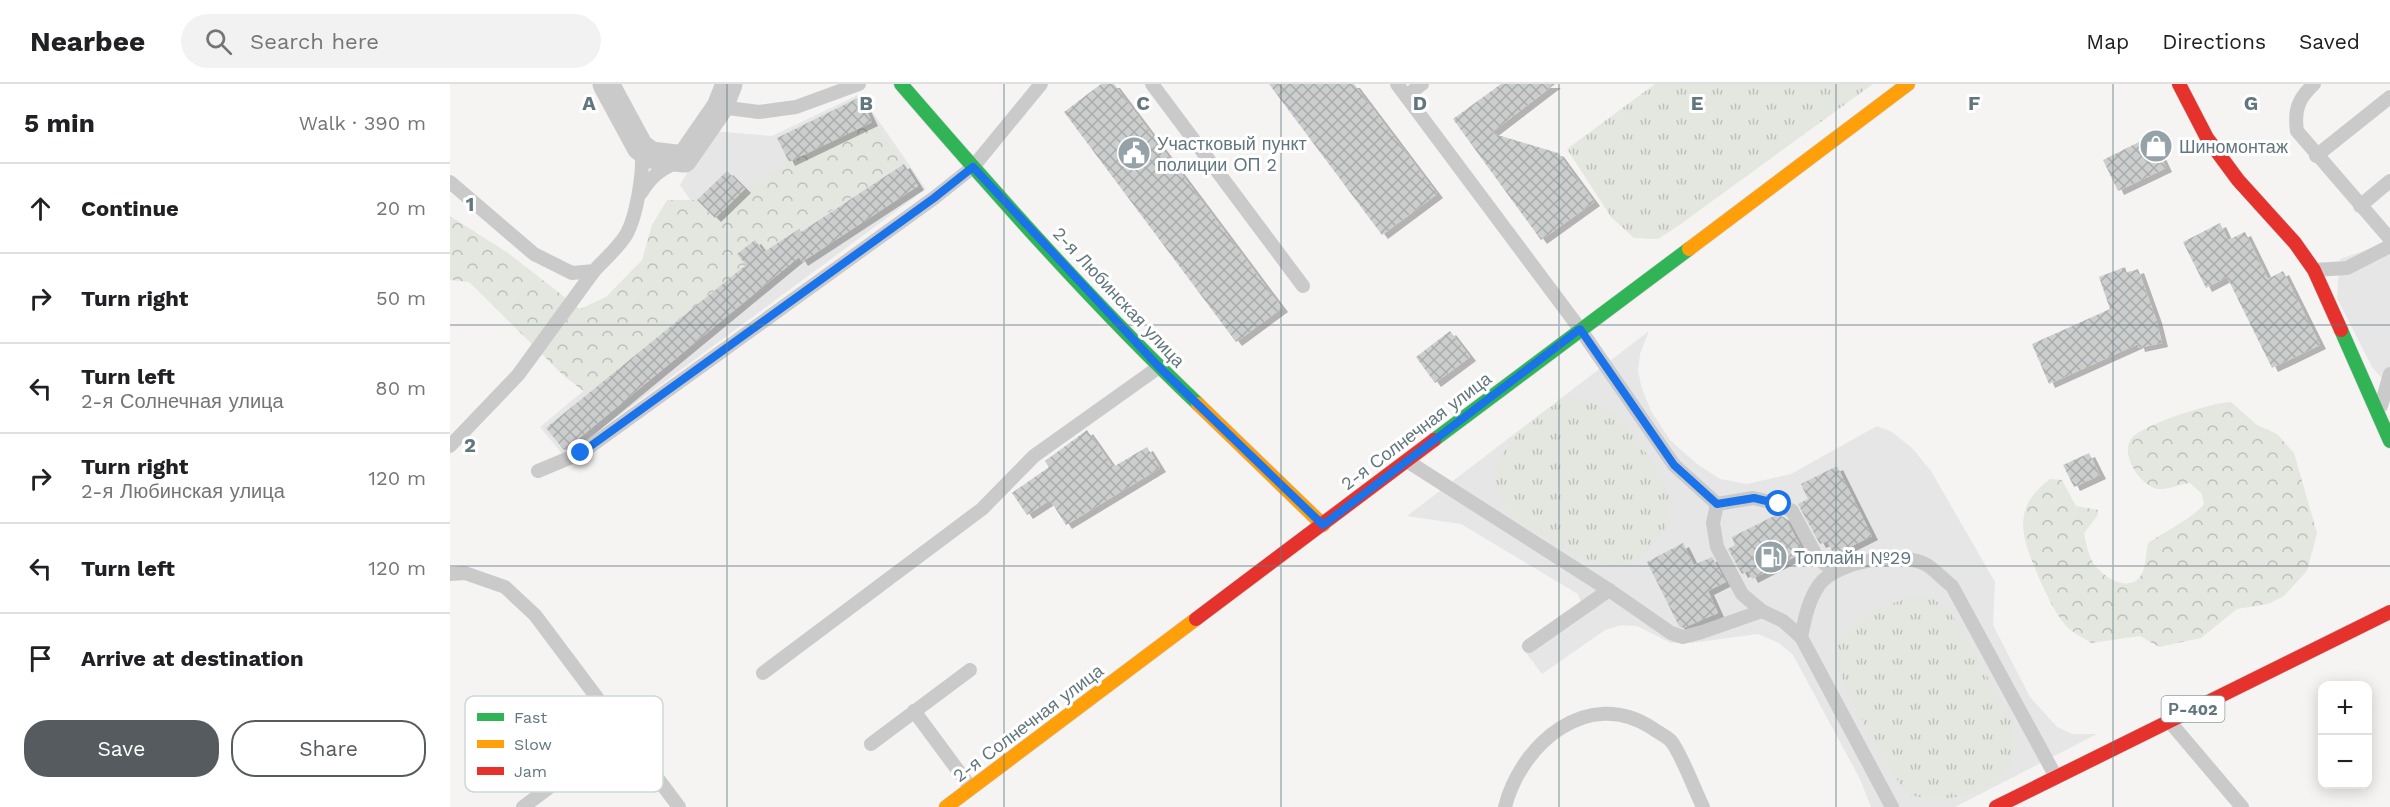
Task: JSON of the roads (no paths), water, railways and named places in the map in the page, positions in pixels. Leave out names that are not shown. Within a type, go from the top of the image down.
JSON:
[{"type":"main road","name":"2-я Любинская улица","points":[[901,84],[973,167],[1159,367],[1323,525]]},
{"type":"main road","name":"2-я Солнечная улица","points":[[946,807],[1908,84]]},
{"type":"main road","points":[[2182,90],[2207,138],[2295,243],[2313,270],[2390,441]]},
{"type":"main road","name":"Р-402","points":[[1996,807],[2390,612]]},
{"type":"street","points":[[606,84],[640,147],[651,155],[684,159],[724,96]]},
{"type":"lane","points":[[724,96],[759,112],[796,107],[859,84]]},
{"type":"lane","points":[[538,471],[581,453],[934,198],[973,167],[1041,84]]},
{"type":"lane","points":[[1152,84],[1304,286]]},
{"type":"lane","points":[[1397,84],[1580,329],[1674,465],[1717,504]]},
{"type":"lane","points":[[1406,96],[1422,84]]},
{"type":"lane","points":[[2182,90],[2200,84]]},
{"type":"lane","points":[[2314,84],[2300,98],[2295,115],[2297,131],[2316,156],[2390,239]]},
{"type":"lane","points":[[2316,156],[2390,97]]},
{"type":"lane","points":[[450,446],[518,375],[594,271],[626,235],[635,202],[641,165],[640,147]]},
{"type":"lane","points":[[635,202],[648,181],[660,170],[684,159]]},
{"type":"lane","points":[[450,182],[534,254],[572,273],[594,271]]},
{"type":"lane","points":[[2361,206],[2390,182]]},
{"type":"lane","points":[[2313,270],[2348,268],[2390,246]]},
{"type":"lane","points":[[763,673],[982,509],[1034,456],[1159,367]]},
{"type":"lane","points":[[2379,417],[2390,374]]},
{"type":"lane","points":[[1407,461],[1609,590],[1671,633],[1683,637],[1762,611]]},
{"type":"lane","points":[[1717,504],[1754,498],[1779,504],[1792,511],[1818,559],[1835,571]]},
{"type":"lane","points":[[1717,504],[1713,523],[1717,547],[1743,594],[1762,611],[1783,621],[1801,637],[1892,807]]},
{"type":"lane","points":[[1801,637],[1809,603],[1821,583],[1835,571],[1860,562],[1894,558],[1926,564],[1952,586],[2056,777]]},
{"type":"lane","points":[[450,574],[465,573],[505,587],[535,615],[596,696]]},
{"type":"lane","points":[[1529,646],[1609,590]]},
{"type":"lane","points":[[871,744],[970,670]]},
{"type":"lane","points":[[914,711],[971,788]]},
{"type":"lane","points":[[1505,807],[1527,758],[1563,724],[1596,713],[1636,718],[1671,741],[1703,807]]},
{"type":"lane","points":[[2169,721],[2242,807]]},
{"type":"lane","points":[[663,786],[679,807]]},
{"type":"lane","points":[[523,807],[543,792]]},
{"type":"place","name":"Шиномонтаж","points":[[2156,146]]},
{"type":"place","name":"Участковый пункт полиции ОП 2","points":[[1134,153]]},
{"type":"place","name":"Топлайн №29","points":[[1771,557]]}]
